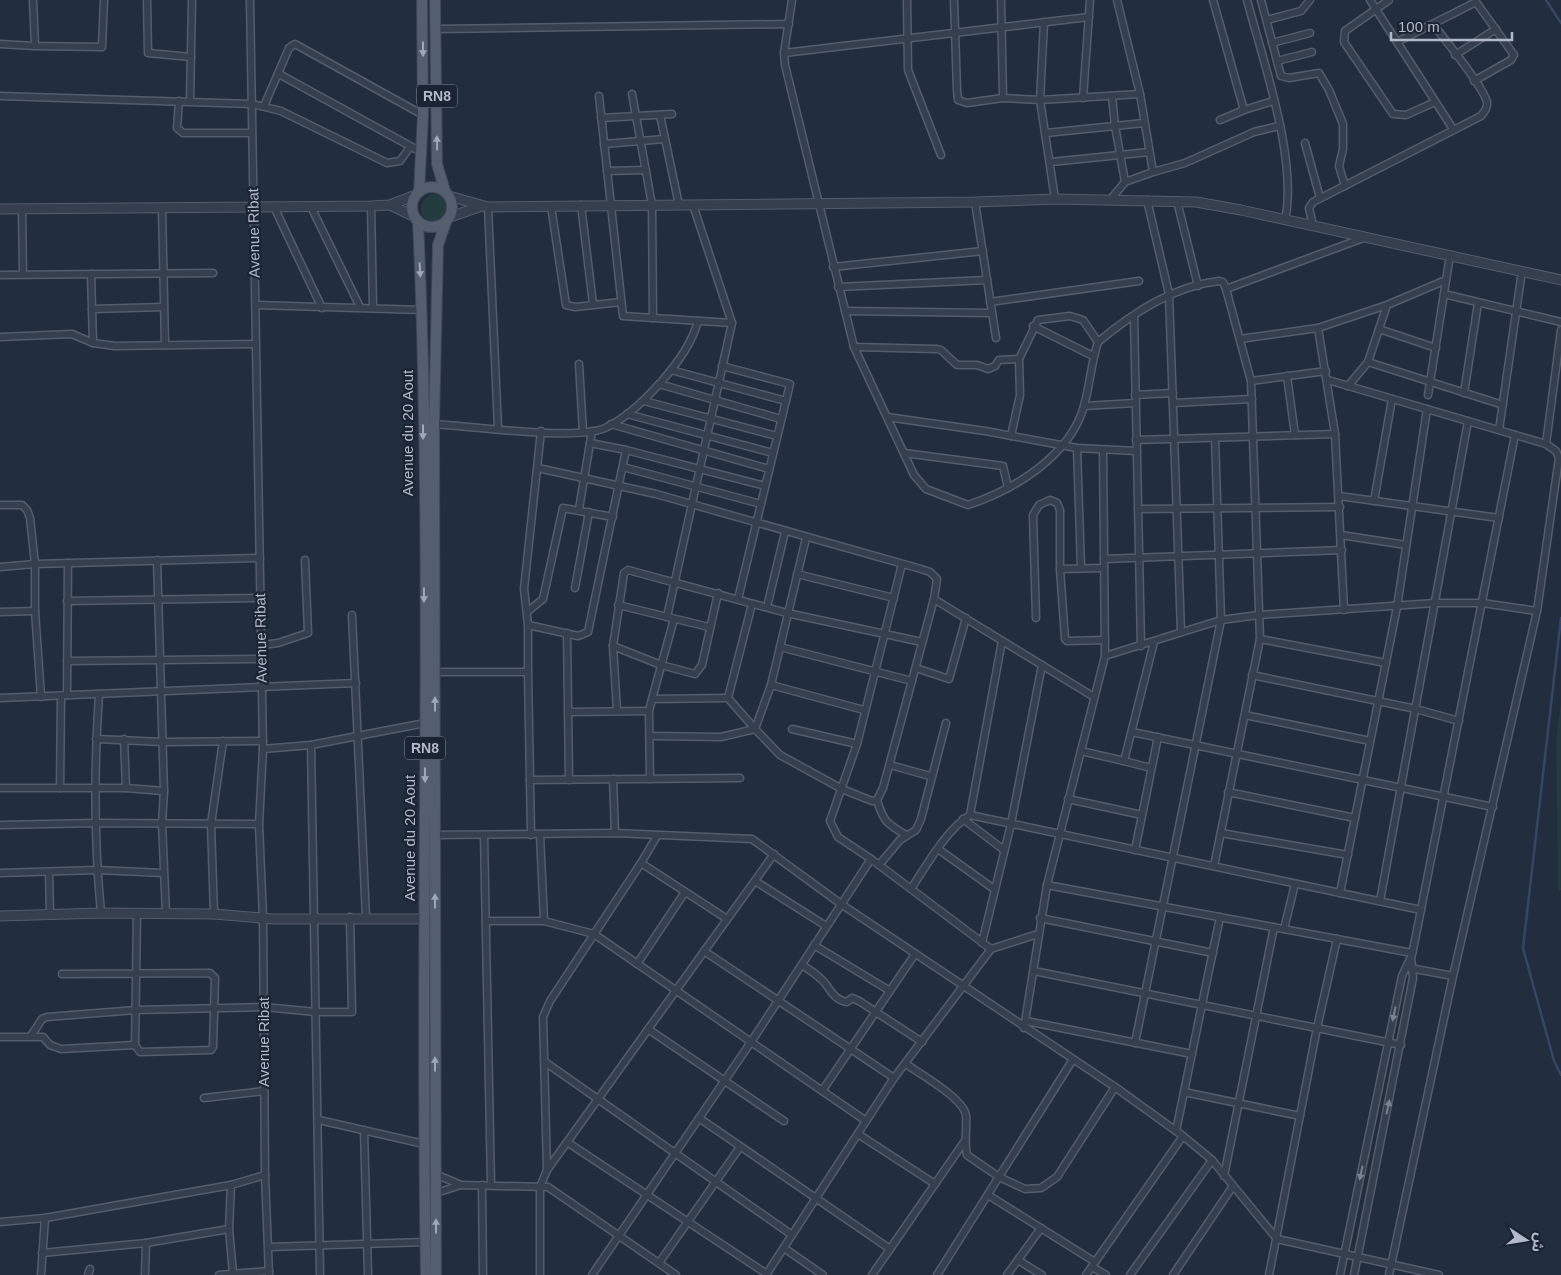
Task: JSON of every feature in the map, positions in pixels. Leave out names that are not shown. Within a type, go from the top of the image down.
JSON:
[{"type":"main road","name":"RN8","points":[[417,219],[412,204],[417,193],[423,115],[422,0]]},
{"type":"main road","name":"RN8","points":[[435,0],[437,164],[453,207],[448,220]]},
{"type":"main road","points":[[417,193],[434,186],[447,193]]},
{"type":"main road","points":[[417,219],[432,227],[448,220]]},
{"type":"main road","name":"Avenue du 20 Aout","points":[[417,219],[422,310],[426,723],[430,835]]},
{"type":"main road","name":"Avenue du 20 Aout","points":[[436,1275],[430,919],[430,835],[435,672],[434,424],[438,245],[448,220]]},
{"type":"main road","name":"Avenue du 20 Aout","points":[[426,1275],[424,1144],[430,919]]},
{"type":"street","points":[[33,0],[35,46]]},
{"type":"street","points":[[0,44],[102,47],[104,0]]},
{"type":"street","points":[[147,0],[148,53],[191,57]]},
{"type":"street","points":[[190,101],[192,0]]},
{"type":"street","name":"Avenue Ribat","points":[[250,0],[262,644],[263,749],[259,824],[263,918],[265,1175],[269,1273]]},
{"type":"street","points":[[792,0],[784,54],[785,66],[854,347],[914,475],[926,489],[963,505],[974,503],[1008,488],[1031,473],[1062,444],[1077,425],[1084,406],[1093,356],[1098,342],[1169,294],[1220,281],[1223,282],[1226,288],[1251,381],[1260,639],[1214,866]]},
{"type":"street","points":[[907,0],[906,39],[908,70],[941,155]]},
{"type":"street","points":[[954,0],[958,100],[967,103],[1002,98],[1040,100],[1140,94]]},
{"type":"street","points":[[1002,0],[1002,98]]},
{"type":"street","points":[[1084,98],[1090,0]]},
{"type":"street","points":[[1117,0],[1140,94],[1153,172]]},
{"type":"street","points":[[1213,0],[1244,110]]},
{"type":"street","points":[[1247,0],[1284,142],[1288,193],[1285,220]]},
{"type":"street","points":[[1261,0],[1283,77],[1289,78],[1319,72],[1329,90],[1343,124],[1343,149],[1339,166],[1346,186]]},
{"type":"street","points":[[1267,20],[1301,11],[1310,0]]},
{"type":"street","points":[[1370,0],[1453,129]]},
{"type":"street","points":[[1389,0],[1345,31],[1344,42],[1393,114],[1406,115],[1435,102]]},
{"type":"street","points":[[1397,42],[1476,2],[1513,53],[1513,58],[1474,81]]},
{"type":"street","points":[[784,54],[1089,17]]},
{"type":"street","points":[[1044,22],[1040,100],[1051,162],[1055,199]]},
{"type":"street","points":[[436,29],[789,24]]},
{"type":"street","points":[[1313,226],[1310,204],[1481,116],[1486,110],[1487,102],[1433,24]]},
{"type":"street","points":[[1455,55],[1496,29]]},
{"type":"street","points":[[1272,43],[1310,32]]},
{"type":"street","points":[[264,106],[290,48],[295,44],[423,115]]},
{"type":"street","points":[[1277,61],[1312,52]]},
{"type":"street","points":[[279,74],[421,152]]},
{"type":"street","points":[[632,94],[652,205],[653,318]]},
{"type":"street","points":[[0,96],[179,100],[252,104],[281,111],[387,163],[400,160],[410,147]]},
{"type":"street","points":[[599,96],[622,316],[732,323]]},
{"type":"street","points":[[1112,96],[1119,155],[1125,182]]},
{"type":"street","points":[[179,100],[177,128],[183,133],[252,133]]},
{"type":"street","points":[[1220,120],[1273,101]]},
{"type":"street","points":[[601,118],[672,114]]},
{"type":"street","points":[[660,115],[679,205]]},
{"type":"street","points":[[1046,133],[1144,123]]},
{"type":"street","points":[[1110,200],[1125,182],[1185,163],[1254,132],[1280,126]]},
{"type":"street","points":[[604,144],[665,139]]},
{"type":"street","points":[[1305,143],[1320,198]]},
{"type":"street","points":[[1051,162],[1149,152]]},
{"type":"street","points":[[607,171],[646,170]]},
{"type":"street","points":[[0,209],[371,206],[390,205],[417,193]]},
{"type":"street","points":[[447,193],[485,206],[975,202],[1055,199],[1177,201],[1242,210],[1561,280]]},
{"type":"street","points":[[1147,200],[1169,294],[1181,632]]},
{"type":"street","points":[[1177,201],[1198,286]]},
{"type":"street","points":[[975,202],[996,338]]},
{"type":"street","points":[[390,205],[417,219]]},
{"type":"street","points":[[581,205],[593,304]]},
{"type":"street","points":[[650,779],[649,711],[662,665],[674,582],[732,323],[693,205]]},
{"type":"street","points":[[371,206],[373,307]]},
{"type":"street","points":[[448,220],[485,206]]},
{"type":"street","points":[[485,206],[498,428]]},
{"type":"street","points":[[551,206],[566,305],[571,307],[621,302]]},
{"type":"street","points":[[274,207],[322,308]]},
{"type":"street","points":[[311,207],[360,307]]},
{"type":"street","points":[[162,208],[165,344]]},
{"type":"street","points":[[22,209],[23,274]]},
{"type":"street","points":[[1226,288],[1366,237]]},
{"type":"street","points":[[833,267],[983,250]]},
{"type":"street","points":[[1428,395],[1450,255]]},
{"type":"street","points":[[1499,430],[1522,271]]},
{"type":"street","points":[[0,275],[213,273]]},
{"type":"street","points":[[91,274],[93,343]]},
{"type":"street","points":[[838,287],[987,280]]},
{"type":"street","points":[[1240,340],[1318,328],[1387,305],[1446,280]]},
{"type":"street","points":[[990,302],[1139,281]]},
{"type":"street","points":[[1444,294],[1561,322]]},
{"type":"street","points":[[1464,393],[1478,302]]},
{"type":"street","points":[[256,305],[322,308],[373,307],[422,310]]},
{"type":"street","points":[[1348,386],[1368,362],[1387,305]]},
{"type":"street","points":[[92,309],[164,307]]},
{"type":"street","points":[[845,311],[991,312]]},
{"type":"street","points":[[1011,436],[1020,395],[1019,358],[1033,326],[1038,320],[1070,316],[1087,322],[1091,334],[1098,342]]},
{"type":"street","points":[[1134,316],[1141,646]]},
{"type":"street","points":[[434,424],[541,432],[583,432],[592,431],[611,424],[644,401],[671,370],[692,339],[698,321]]},
{"type":"street","points":[[1033,326],[1093,356]]},
{"type":"street","points":[[1318,328],[1328,380],[1334,434],[1340,507],[1344,610]]},
{"type":"street","points":[[1379,329],[1436,348]]},
{"type":"street","points":[[1546,444],[1561,330]]},
{"type":"street","points":[[0,337],[72,334],[93,343],[115,346],[256,344]]},
{"type":"street","points":[[854,347],[937,349],[942,350],[957,365],[977,365],[986,369],[993,368],[999,360],[1019,358]]},
{"type":"street","points":[[1368,362],[1503,405]]},
{"type":"street","points":[[578,364],[583,432]]},
{"type":"street","points":[[722,366],[790,384],[738,599]]},
{"type":"street","points":[[671,370],[786,401]]},
{"type":"street","points":[[1251,381],[1326,372]]},
{"type":"street","points":[[1287,376],[1295,435]]},
{"type":"street","points":[[1328,380],[1546,444],[1556,451],[1559,458],[1537,611],[1453,976],[1388,1275]]},
{"type":"street","points":[[659,384],[781,419]]},
{"type":"street","points":[[1135,395],[1173,394]]},
{"type":"street","points":[[1173,403],[1252,399]]},
{"type":"street","points":[[1374,501],[1392,399]]},
{"type":"street","points":[[644,401],[777,436]]},
{"type":"street","points":[[1084,406],[1136,403]]},
{"type":"street","points":[[1340,893],[1397,607],[1427,409]]},
{"type":"street","points":[[627,414],[773,453]]},
{"type":"street","points":[[888,417],[1062,444],[1077,448],[1137,452]]},
{"type":"street","points":[[1380,901],[1468,421]]},
{"type":"street","points":[[611,424],[769,469]]},
{"type":"street","points":[[579,509],[592,431]]},
{"type":"street","points":[[531,835],[528,626],[524,589],[541,432]]},
{"type":"street","points":[[1136,440],[1334,434]]},
{"type":"street","points":[[1354,1275],[1400,1044],[1412,955],[1515,435]]},
{"type":"street","points":[[1135,1043],[1220,620],[1215,438]]},
{"type":"street","points":[[590,443],[626,450],[765,486]]},
{"type":"street","points":[[1077,448],[1081,568]]},
{"type":"street","points":[[528,626],[582,636],[588,632],[626,450]]},
{"type":"street","points":[[1025,1024],[1040,918],[1047,885],[1105,656],[1103,450]]},
{"type":"street","points":[[904,453],[1003,466],[1008,488]]},
{"type":"street","points":[[623,467],[761,504]]},
{"type":"street","points":[[538,468],[619,485],[692,504],[930,572],[935,576],[937,579],[934,599],[890,765],[877,800],[882,816],[887,824],[906,835]]},
{"type":"street","points":[[1339,496],[1499,518]]},
{"type":"street","points":[[1036,618],[1033,515],[1039,505],[1050,500],[1057,503],[1060,510],[1060,569],[1065,639],[1067,641],[1105,640]]},
{"type":"street","points":[[0,505],[22,505],[27,510],[34,564],[35,612],[41,696]]},
{"type":"street","points":[[1138,509],[1340,507]]},
{"type":"street","points":[[527,612],[543,599],[562,508],[579,509],[613,517]]},
{"type":"street","points":[[575,588],[590,512]]},
{"type":"street","points":[[768,607],[785,532]]},
{"type":"street","points":[[1341,535],[1406,545]]},
{"type":"street","points":[[755,729],[771,685],[806,538]]},
{"type":"street","points":[[1104,559],[1342,550]]},
{"type":"street","points":[[0,567],[34,564],[260,558]]},
{"type":"street","points":[[156,560],[163,742],[164,791],[162,823],[166,914]]},
{"type":"street","points":[[262,644],[278,643],[308,633],[305,560]]},
{"type":"street","points":[[60,788],[67,661],[68,563]]},
{"type":"street","points":[[902,564],[873,671],[857,744],[830,821],[838,837],[871,859],[991,949]]},
{"type":"street","points":[[1060,569],[1104,568]]},
{"type":"street","points":[[617,711],[613,646],[618,605],[626,571],[718,593],[787,613],[922,642]]},
{"type":"street","points":[[797,574],[894,598]]},
{"type":"street","points":[[613,646],[690,674],[698,673],[718,593]]},
{"type":"street","points":[[67,601],[261,598]]},
{"type":"street","points":[[934,599],[1094,697]]},
{"type":"street","points":[[728,698],[752,604]]},
{"type":"street","points":[[1105,656],[1220,620],[1259,615],[1435,604],[1482,604],[1537,611]]},
{"type":"street","points":[[618,605],[709,627]]},
{"type":"street","points":[[0,612],[35,612]]},
{"type":"street","points":[[352,616],[366,917]]},
{"type":"street","points":[[916,668],[949,679],[966,618]]},
{"type":"street","points":[[567,633],[569,780]]},
{"type":"street","points":[[1260,639],[1386,663]]},
{"type":"street","points":[[970,815],[1002,641]]},
{"type":"street","points":[[1124,761],[1154,642]]},
{"type":"street","points":[[780,647],[912,681]]},
{"type":"street","points":[[67,661],[262,659]]},
{"type":"street","points":[[982,943],[1011,824],[1042,665]]},
{"type":"street","points":[[435,672],[528,672]]},
{"type":"street","points":[[1252,675],[1416,709],[1458,721]]},
{"type":"street","points":[[0,698],[356,683]]},
{"type":"street","points":[[771,685],[864,710]]},
{"type":"street","points":[[99,694],[96,739],[96,822],[97,870],[102,913]]},
{"type":"street","points":[[652,699],[728,698],[780,755],[842,789],[868,800],[877,800]]},
{"type":"street","points":[[568,712],[649,711]]},
{"type":"street","points":[[1245,715],[1370,741]]},
{"type":"street","points":[[263,749],[311,745],[426,723]]},
{"type":"street","points":[[879,865],[906,835],[916,830],[921,819],[930,776],[946,723]]},
{"type":"street","points":[[650,736],[722,737],[755,729]]},
{"type":"street","points":[[792,729],[857,744]]},
{"type":"street","points":[[1132,732],[1493,807]]},
{"type":"street","points":[[1135,850],[1158,737]]},
{"type":"street","points":[[96,739],[163,742],[263,741]]},
{"type":"street","points":[[124,739],[126,788]]},
{"type":"street","points":[[214,914],[211,824],[223,741]]},
{"type":"street","points":[[311,745],[315,1012],[319,1120],[320,1275]]},
{"type":"street","points":[[1081,751],[1151,768]]},
{"type":"street","points":[[890,765],[930,776]]},
{"type":"street","points":[[530,780],[740,778]]},
{"type":"street","points":[[613,779],[615,833]]},
{"type":"street","points":[[0,788],[126,788],[164,791]]},
{"type":"street","points":[[1228,792],[1355,818]]},
{"type":"street","points":[[1068,799],[1142,816]]},
{"type":"street","points":[[911,889],[938,849],[963,819],[970,815],[1421,910]]},
{"type":"street","points":[[963,819],[1004,850]]},
{"type":"street","points":[[0,825],[96,822],[259,824]]},
{"type":"street","points":[[430,835],[615,833],[752,840],[915,954],[1025,1024],[1072,1061],[1114,1087],[1183,1136],[1212,1160],[1277,1239],[1439,1275]]},
{"type":"street","points":[[1222,833],[1348,855]]},
{"type":"street","points":[[484,835],[490,1185]]},
{"type":"street","points":[[540,835],[544,922]]},
{"type":"street","points":[[547,1170],[543,1017],[550,1001],[657,836]]},
{"type":"street","points":[[938,849],[994,889]]},
{"type":"street","points":[[540,1275],[540,1187],[547,1170],[774,854]]},
{"type":"street","points":[[592,1275],[751,1042],[871,859]]},
{"type":"street","points":[[641,863],[727,919]]},
{"type":"street","points":[[0,873],[97,870],[163,873]]},
{"type":"street","points":[[48,872],[50,916]]},
{"type":"street","points":[[755,881],[826,926]]},
{"type":"street","points":[[1284,929],[1295,884]]},
{"type":"street","points":[[1047,885],[1337,939],[1412,955]]},
{"type":"street","points":[[637,964],[685,892]]},
{"type":"street","points":[[0,916],[137,913],[214,914],[263,918],[366,917],[430,919]]},
{"type":"street","points":[[62,974],[136,973],[210,973],[215,978],[215,1009],[211,1050],[140,1052],[135,1045],[136,1010],[136,973],[137,913]]},
{"type":"street","points":[[31,1036],[42,1019],[47,1017],[136,1010],[264,1007],[315,1012],[352,1012],[350,917]]},
{"type":"street","points":[[1176,1131],[1220,917]]},
{"type":"street","points":[[1040,918],[1213,953]]},
{"type":"street","points":[[486,921],[544,922],[594,934],[866,1121]]},
{"type":"street","points":[[1224,1176],[1274,927]]},
{"type":"street","points":[[567,1142],[766,1274],[894,1078],[991,949],[1038,934]]},
{"type":"street","points":[[1269,1275],[1316,1028],[1337,939]]},
{"type":"street","points":[[814,945],[890,992]]},
{"type":"street","points":[[704,952],[894,1078]]},
{"type":"street","points":[[822,1091],[915,954]]},
{"type":"street","points":[[802,965],[820,978],[827,989],[842,1001],[854,999],[922,1042]]},
{"type":"street","points":[[1410,968],[1453,976]]},
{"type":"street","points":[[1340,1275],[1388,1042],[1410,968]]},
{"type":"street","points":[[1034,971],[1400,1044]]},
{"type":"street","points":[[1025,1024],[1192,1054]]},
{"type":"street","points":[[648,1029],[784,1120]]},
{"type":"street","points":[[0,1036],[43,1037],[50,1045],[61,1049],[135,1045]]},
{"type":"street","points":[[937,1275],[1072,1061]]},
{"type":"street","points":[[545,1062],[792,1235]]},
{"type":"street","points":[[906,1064],[960,1102],[966,1116],[964,1142],[967,1155],[999,1177],[1025,1189],[1041,1188],[1057,1176],[1114,1087]]},
{"type":"street","points":[[204,1098],[264,1090]]},
{"type":"street","points":[[1184,1092],[1238,1105],[1300,1116]]},
{"type":"street","points":[[699,1118],[890,1249]]},
{"type":"street","points":[[319,1120],[424,1144]]},
{"type":"street","points":[[364,1130],[368,1275]]},
{"type":"street","points":[[858,1134],[935,1184]]},
{"type":"street","points":[[1086,1275],[1183,1136]]},
{"type":"street","points":[[872,1275],[964,1142]]},
{"type":"street","points":[[659,1263],[740,1147]]},
{"type":"street","points":[[1130,1275],[1212,1160]]},
{"type":"street","points":[[435,1174],[461,1185]]},
{"type":"street","points":[[0,1222],[45,1218],[231,1185],[265,1175]]},
{"type":"street","points":[[229,1275],[231,1185]]},
{"type":"street","points":[[436,1193],[461,1185],[548,1187],[676,1275]]},
{"type":"street","points":[[482,1185],[483,1275]]},
{"type":"street","points":[[1173,1275],[1233,1186]]},
{"type":"street","points":[[988,1194],[1041,1228],[1106,1275]]},
{"type":"street","points":[[41,1275],[45,1218]]},
{"type":"street","points":[[1007,1275],[1041,1228]]},
{"type":"street","points":[[42,1253],[146,1243],[229,1230]]},
{"type":"street","points":[[269,1247],[425,1242]]},
{"type":"street","points":[[145,1275],[146,1243]]},
{"type":"street","points":[[784,1248],[823,1275]]},
{"type":"street","points":[[1018,1260],[1042,1275]]},
{"type":"street","points":[[219,1275],[269,1273]]},
{"type":"green space","points":[[436,194],[447,198],[451,209],[447,220],[436,224],[425,220],[421,209],[425,198]]},
{"type":"green space","points":[[1561,702],[1561,890],[1558,892],[1556,739]]},
{"type":"waterway","points":[[1546,0],[1561,23]]},
{"type":"waterway","points":[[1561,618],[1523,948],[1554,1061],[1561,1075]]}]
